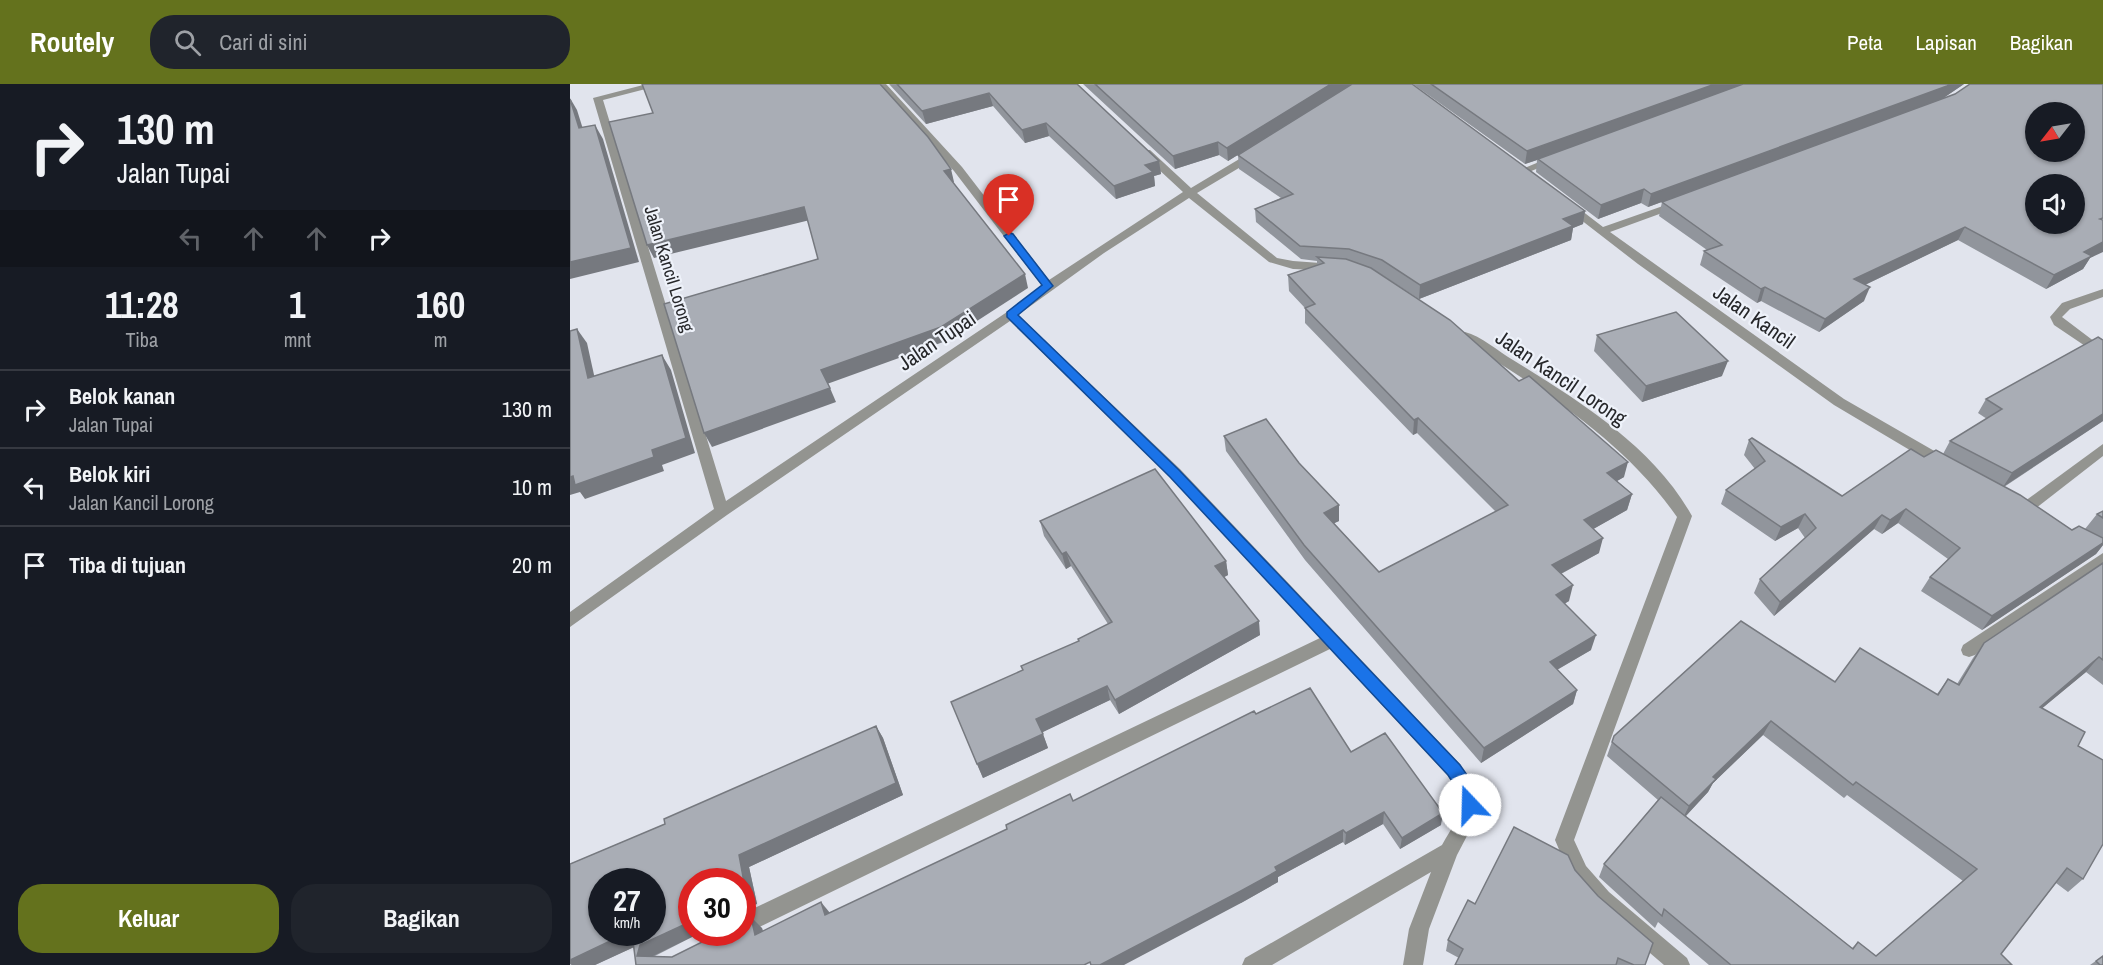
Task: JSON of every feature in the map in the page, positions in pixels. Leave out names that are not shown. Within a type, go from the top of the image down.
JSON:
[{"type":"street","name":"Jalan Kancil Lorong","points":[[660,84],[598,98],[722,511]]},
{"type":"street","points":[[881,84],[958,169],[1048,286]]},
{"type":"street","name":"Jalan Tupai","points":[[570,621],[722,511],[1011,315],[1048,286],[1189,192],[1269,145]]},
{"type":"street","points":[[1140,146],[1189,192],[1273,260],[1293,265],[1348,269]]},
{"type":"street","points":[[1524,170],[1566,155]]},
{"type":"street","name":"Jalan Kancil","points":[[1558,197],[1601,231],[1839,402],[1899,439],[1958,470]]},
{"type":"street","points":[[1601,231],[1689,200]]},
{"type":"street","points":[[2103,293],[2066,306],[2056,317],[2058,322],[2103,354]]},
{"type":"street","points":[[1011,315],[1175,473],[1454,770],[1467,790],[1469,815],[1449,851],[1419,928],[1413,965]]},
{"type":"street","name":"Jalan Kancil Lorong","points":[[1457,331],[1608,431],[1668,488],[1685,516],[1564,840],[1579,873],[1602,899],[1680,965]]},
{"type":"street","points":[[2026,508],[2103,449]]},
{"type":"street","points":[[1969,650],[2103,559]]},
{"type":"street","points":[[756,918],[1332,640]]},
{"type":"street","points":[[1252,965],[1449,851]]},
{"type":"building","points":[[642,84],[880,84],[928,137],[951,169],[944,171],[1025,274],[941,327],[821,370],[830,388],[704,433],[664,304],[818,259],[804,207],[647,245],[609,122],[653,113]]},
{"type":"building","points":[[897,84],[1077,84],[1159,161],[1145,165],[1153,172],[1114,186],[1046,123],[1022,130],[989,93],[922,111]]},
{"type":"building","points":[[1095,84],[1331,84],[1227,148],[1218,142],[1173,156]]},
{"type":"building","points":[[1352,84],[1412,84],[1585,211],[1563,219],[1573,226],[1420,285],[1382,260],[1349,249],[1300,246],[1255,209],[1293,194],[1238,155]]},
{"type":"building","points":[[1431,84],[1715,84],[1527,151]]},
{"type":"building","points":[[1743,84],[1951,84],[1651,194],[1644,189],[1601,205],[1538,159]]},
{"type":"building","points":[[1970,84],[2103,84],[2103,218],[2100,219],[2103,220],[2103,242],[2084,252],[2092,256],[2054,275],[1965,227],[1854,279],[1870,287],[1825,319],[1765,287],[1761,289],[1704,251],[1722,245],[1662,202],[1955,94]]},
{"type":"building","points":[[570,99],[579,128],[595,125],[631,248],[570,262]]},
{"type":"building","points":[[1317,257],[1346,259],[1371,268],[1450,320],[1519,381],[1529,376],[1628,462],[1607,473],[1632,494],[1584,520],[1603,538],[1552,565],[1573,585],[1556,595],[1596,635],[1550,662],[1577,690],[1484,748],[1304,545],[1224,436],[1266,419],[1299,463],[1339,505],[1324,513],[1379,572],[1508,505],[1418,418],[1414,420],[1305,308],[1315,304],[1288,275],[1324,263]]},
{"type":"building","points":[[1676,312],[1728,361],[1646,386],[1597,335]]},
{"type":"building","points":[[577,329],[588,378],[662,355],[686,438],[652,450],[654,457],[575,485],[573,476],[570,477],[570,331]]},
{"type":"building","points":[[2098,337],[2103,340],[2103,414],[2012,473],[1950,441],[2002,409],[1986,399]]},
{"type":"building","points":[[1752,438],[1842,496],[1911,449],[1924,457],[1936,450],[2020,495],[2072,530],[2079,526],[2103,538],[2103,543],[1992,616],[1930,577],[1960,548],[1906,509],[1890,520],[1882,515],[1780,602],[1760,579],[1816,528],[1805,514],[1781,527],[1726,490],[1765,461],[1749,440]]},
{"type":"building","points":[[1155,469],[1226,561],[1215,566],[1259,621],[1115,700],[1107,686],[1036,719],[1043,734],[977,764],[951,702],[1023,670],[1021,666],[1079,641],[1078,639],[1112,622],[1066,552],[1062,554],[1040,521]]},
{"type":"building","points":[[2103,563],[2103,660],[2099,657],[2040,707],[2085,732],[2078,746],[2103,760],[2103,844],[2083,879],[2067,868],[2001,954],[2012,965],[1731,965],[1664,909],[1662,916],[1604,864],[1661,797],[1853,949],[1858,942],[1876,956],[1977,869],[1856,782],[1853,785],[1771,721],[1713,777],[1716,779],[1689,806],[1612,742],[1614,736],[1741,621],[1835,682],[1860,648],[1938,695],[1948,679],[1959,685],[1984,643]]},
{"type":"building","points":[[1310,688],[1351,752],[1385,733],[1443,813],[1402,838],[1384,812],[1346,833],[1343,830],[1275,867],[1277,871],[1100,965],[1091,965],[1090,962],[1084,965],[636,965],[634,946],[640,946],[637,956],[672,957],[694,946],[756,946],[756,934],[821,902],[825,915],[1007,829],[1006,825],[1070,794],[1073,801],[1254,711],[1256,714]]},
{"type":"building","points":[[876,726],[896,783],[739,855],[741,868],[678,868],[678,927],[666,933],[666,868],[588,868],[588,946],[600,946],[570,960],[570,864],[665,824],[664,819]]},
{"type":"building","points":[[1514,827],[1568,855],[1575,870],[1598,896],[1653,943],[1645,965],[1634,965],[1618,958],[1616,965],[1455,965],[1463,949],[1448,940],[1468,900],[1475,904]]},
{"type":"building","points":[[2103,956],[2103,965],[2100,965],[2096,961]]},
{"type":"route","points":[[1009,236],[1048,286],[1011,315],[1175,473],[1348,656],[1454,770],[1467,790],[1470,805]]}]
